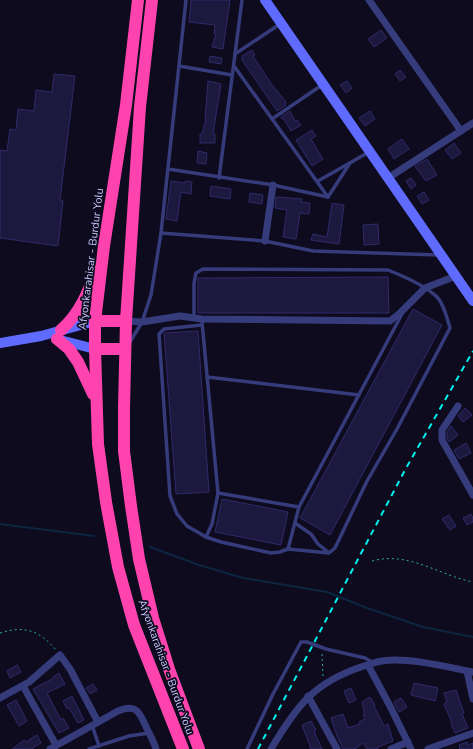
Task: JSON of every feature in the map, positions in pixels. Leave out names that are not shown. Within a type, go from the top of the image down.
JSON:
[{"type":"highway","name":"Afyonkarahisar - Burdur Yolu","points":[[138,0],[126,105],[104,246],[95,321],[96,404],[99,452],[106,502],[118,567],[134,625],[183,749]]},
{"type":"highway","name":"Afyonkarahisar - Burdur Yolu","points":[[152,0],[140,107],[126,321],[124,451],[139,559],[155,625],[199,749]]},
{"type":"highway","points":[[96,404],[78,362],[59,335],[72,320],[87,294],[104,246]]},
{"type":"highway","points":[[95,321],[126,321]]},
{"type":"highway","points":[[95,349],[126,349]]},
{"type":"street","points":[[265,0],[473,301]]},
{"type":"street","points":[[369,0],[461,131]]},
{"type":"street","points":[[388,178],[473,123]]},
{"type":"street","points":[[265,241],[274,185]]},
{"type":"street","points":[[126,321],[142,322],[180,316],[194,318],[202,322],[390,321],[425,288],[456,276]]},
{"type":"street","points":[[0,343],[41,336],[59,335],[95,321]]},
{"type":"street","points":[[59,335],[95,349]]},
{"type":"street","points":[[458,406],[442,430],[442,440],[472,490]]},
{"type":"street","points":[[0,698],[38,675],[60,655],[70,669],[95,724]]},
{"type":"street","points":[[271,749],[286,724],[300,704],[308,696],[344,673],[382,661],[412,661],[470,671],[473,699]]},
{"type":"street","points":[[371,664],[411,749]]},
{"type":"street","points":[[22,686],[53,747],[126,707],[135,709],[141,714],[156,747],[147,749]]},
{"type":"street","points":[[308,696],[337,749]]},
{"type":"street","points":[[428,749],[473,733]]},
{"type":"street","points":[[391,749],[408,742]]},
{"type":"lane","points":[[126,349],[142,322],[151,295],[161,233],[186,0]]},
{"type":"lane","points":[[219,178],[242,0]]},
{"type":"lane","points":[[235,54],[281,23]]},
{"type":"lane","points":[[179,66],[232,74]]},
{"type":"lane","points":[[234,66],[318,181],[328,197]]},
{"type":"lane","points":[[272,119],[323,84]]},
{"type":"lane","points":[[318,181],[369,151]]},
{"type":"lane","points":[[328,197],[350,162]]},
{"type":"lane","points":[[168,169],[219,178],[274,185],[328,197]]},
{"type":"lane","points":[[161,233],[265,241],[313,252],[441,255]]},
{"type":"lane","points":[[194,318],[194,283],[196,273],[203,269],[388,270],[425,288],[437,297],[444,309],[450,328],[397,429],[367,481],[335,548],[329,553],[288,549],[271,553],[221,542],[206,536],[187,526],[177,514],[170,496],[159,334],[164,329],[202,322],[218,493],[212,524],[206,536]]},
{"type":"lane","points":[[288,549],[299,507],[404,309]]},
{"type":"lane","points":[[207,377],[359,395]]},
{"type":"lane","points":[[218,493],[299,507]]},
{"type":"lane","points":[[295,523],[310,534],[318,544],[329,553]]},
{"type":"lane","points":[[247,749],[273,694],[300,644],[307,642],[365,658],[371,664]]},
{"type":"lane","points":[[95,724],[99,746]]},
{"type":"lane","points":[[89,749],[129,736],[149,733]]},
{"type":"path","points":[[372,561],[386,558],[406,560],[473,582]]},
{"type":"path","points":[[0,632],[18,629],[33,632],[45,638],[60,655]]},
{"type":"path","points":[[322,647],[322,686]]},
{"type":"building","points":[[191,0],[230,0],[223,49],[212,47],[216,34],[214,34],[215,25],[189,22]]},
{"type":"building","points":[[381,30],[387,38],[374,47],[368,39]]},
{"type":"building","points":[[252,50],[255,55],[253,56],[272,85],[286,102],[286,105],[277,111],[242,60],[242,56]]},
{"type":"building","points":[[210,56],[222,58],[221,64],[209,62]]},
{"type":"building","points":[[400,70],[406,77],[400,81],[395,74]]},
{"type":"building","points":[[54,74],[75,76],[60,200],[63,201],[58,246],[0,238],[0,150],[7,151],[10,129],[16,130],[18,109],[34,111],[36,90],[52,92]]},
{"type":"building","points":[[208,81],[221,84],[213,134],[215,134],[215,143],[200,143],[200,134],[202,134],[206,119]]},
{"type":"building","points":[[347,81],[352,88],[346,93],[340,85]]},
{"type":"building","points":[[290,111],[295,121],[297,120],[301,125],[291,131],[281,117]]},
{"type":"building","points":[[370,111],[375,119],[365,126],[359,118]]},
{"type":"building","points":[[312,130],[316,136],[311,139],[323,159],[312,166],[296,140]]},
{"type":"building","points":[[402,139],[409,149],[394,159],[388,149]]},
{"type":"building","points":[[454,143],[461,153],[452,159],[445,150]]},
{"type":"building","points":[[198,151],[207,153],[206,164],[197,163]]},
{"type":"building","points":[[427,159],[437,175],[426,181],[415,166]]},
{"type":"building","points":[[411,178],[416,185],[411,189],[406,181]]},
{"type":"building","points":[[171,181],[185,183],[185,181],[192,182],[191,194],[181,192],[177,221],[166,219]]},
{"type":"building","points":[[211,186],[231,189],[230,199],[210,196]]},
{"type":"building","points":[[424,192],[429,200],[422,204],[417,196]]},
{"type":"building","points":[[250,193],[263,195],[262,204],[249,202]]},
{"type":"building","points":[[276,197],[302,199],[301,202],[310,203],[309,214],[300,213],[296,239],[283,237],[287,210],[275,208]]},
{"type":"building","points":[[332,203],[344,205],[339,244],[311,240],[313,234],[327,237]]},
{"type":"building","points":[[378,224],[379,244],[364,245],[363,225]]},
{"type":"building","points":[[388,277],[389,313],[198,313],[198,278]]},
{"type":"building","points":[[413,309],[442,325],[330,535],[300,518]]},
{"type":"building","points":[[198,331],[209,492],[176,494],[164,333]]},
{"type":"building","points":[[465,408],[472,415],[463,422],[458,416]]},
{"type":"building","points":[[451,426],[458,435],[449,442],[447,439],[447,432]]},
{"type":"building","points":[[466,443],[471,453],[459,459],[454,450]]},
{"type":"building","points":[[222,499],[288,512],[281,545],[215,532]]},
{"type":"building","points":[[471,514],[473,522],[467,525],[463,518]]},
{"type":"building","points":[[449,515],[456,526],[450,530],[442,519]]},
{"type":"building","points":[[17,665],[21,672],[10,678],[7,671]]},
{"type":"building","points":[[59,673],[65,684],[47,693],[61,720],[63,718],[69,728],[59,733],[33,689],[54,678],[53,677]]},
{"type":"building","points":[[414,683],[438,688],[435,701],[411,695]]},
{"type":"building","points":[[93,684],[97,690],[90,694],[86,688]]},
{"type":"building","points":[[351,688],[356,700],[349,703],[344,691]]},
{"type":"building","points":[[456,690],[464,713],[462,714],[468,728],[455,733],[444,704],[447,702],[444,693]]},
{"type":"building","points":[[72,696],[84,720],[78,723],[69,708],[67,709],[63,701]]},
{"type":"building","points":[[370,697],[384,726],[388,724],[393,741],[378,747],[378,749],[367,749],[363,743],[355,749],[343,749],[331,718],[343,714],[348,728],[360,724],[359,722],[365,719],[363,715],[365,715],[362,702]]},
{"type":"building","points":[[401,698],[407,707],[399,712],[394,702]]},
{"type":"building","points":[[16,700],[27,721],[19,726],[7,705]]},
{"type":"building","points":[[311,721],[316,730],[314,731],[322,749],[311,749],[302,725]]},
{"type":"building","points":[[37,735],[41,743],[31,749],[12,749],[24,740],[26,742]]},
{"type":"building","points":[[467,742],[468,745],[473,743],[473,749],[459,749],[459,745]]},
{"type":"waterway","points":[[0,524],[94,536]]},
{"type":"waterway","points":[[150,547],[199,565],[243,578],[327,592],[367,608],[423,627],[473,637]]},
{"type":"railway","points":[[258,749],[405,470],[473,351]]}]
